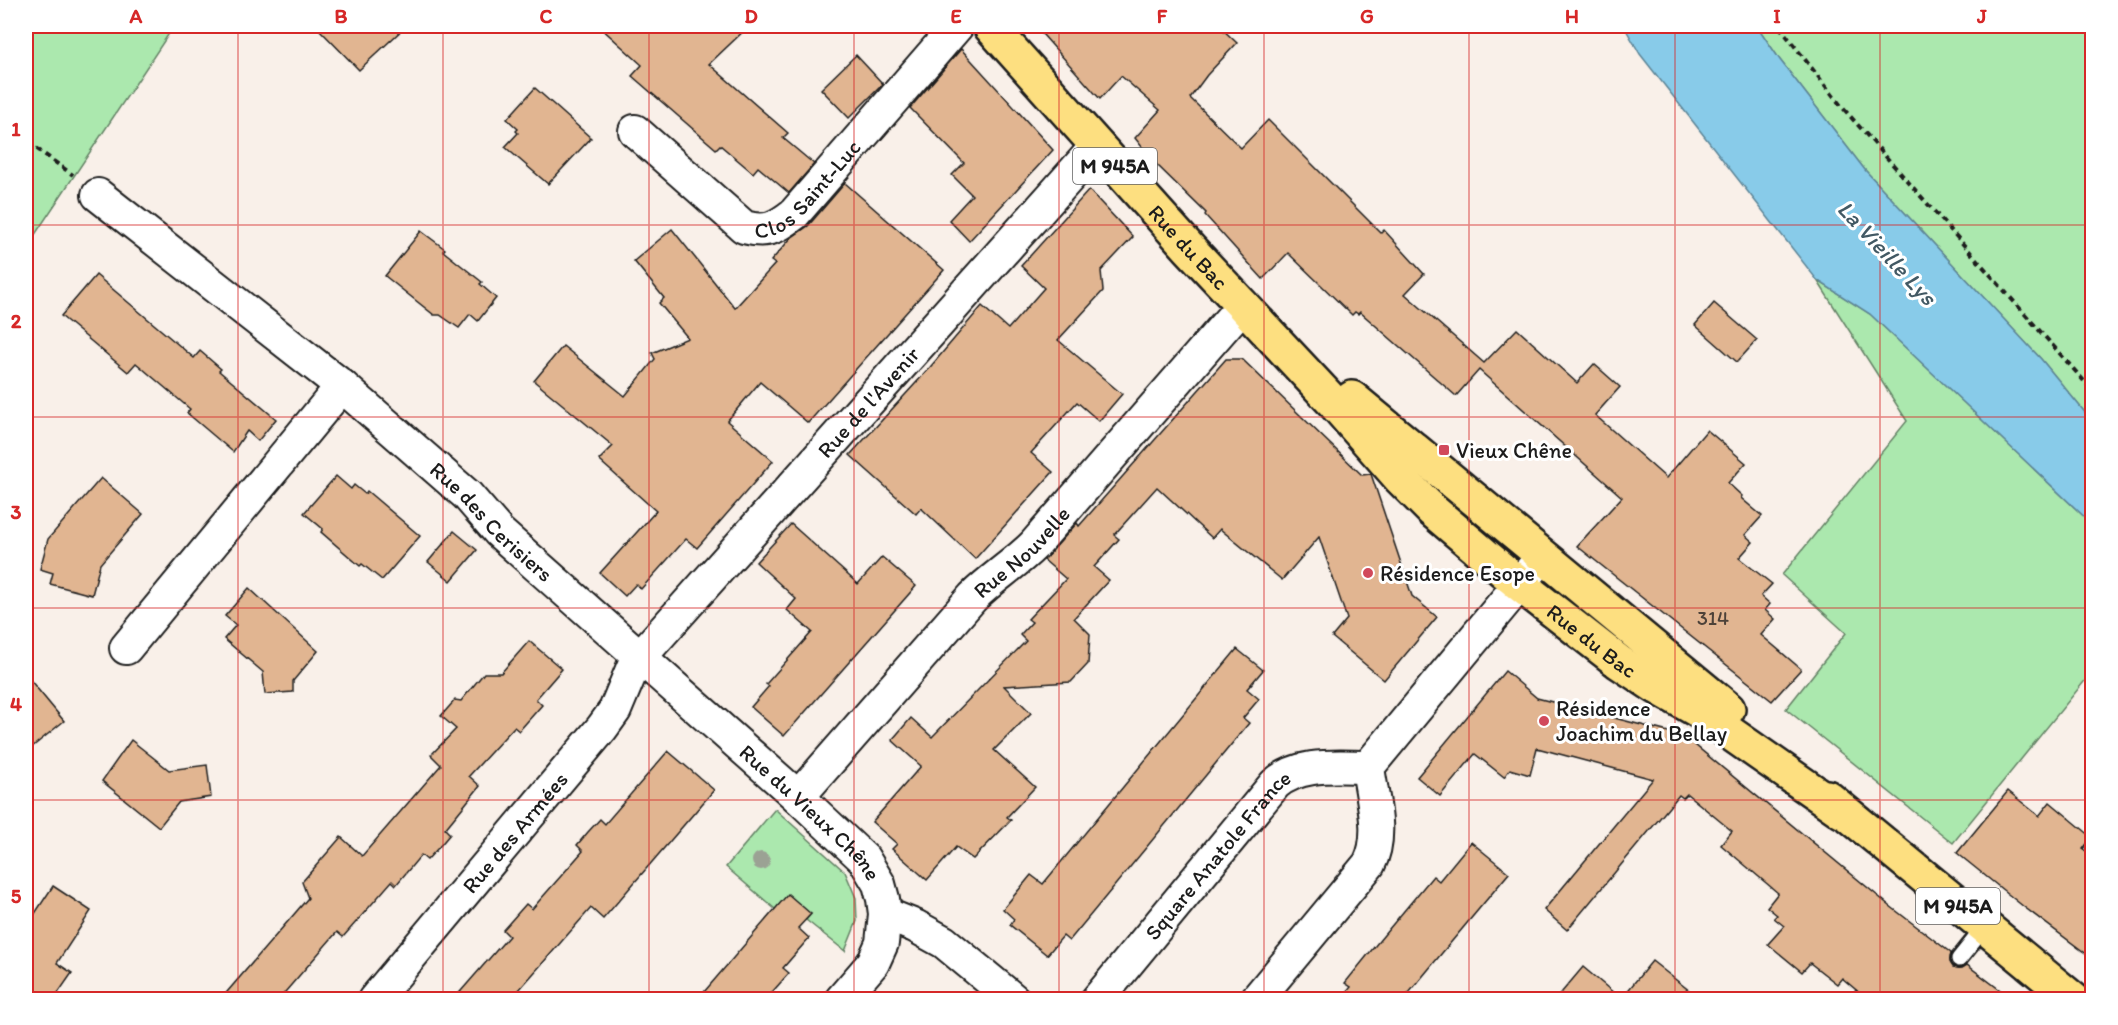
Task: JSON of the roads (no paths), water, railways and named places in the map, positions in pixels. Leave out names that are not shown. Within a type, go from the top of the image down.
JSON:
[{"type":"main road","name":"Rue du Bac","points":[[990,26],[1097,147],[1334,403],[1405,484],[1519,584],[1618,663],[1697,710],[1843,812]]},
{"type":"main road","name":"Rue du Bac","points":[[1243,305],[1542,557],[1767,741],[1843,812],[2074,999]]},
{"type":"street","name":"Clos Saint-Luc","points":[[635,131],[731,218],[744,227],[758,231],[770,229],[794,214],[957,26]]},
{"type":"street","name":"Rue de l'Avenir","points":[[640,657],[1097,147]]},
{"type":"street","name":"Rue des Cerisiers","points":[[98,195],[342,386],[458,487],[477,505],[499,532],[640,657]]},
{"type":"street","name":"Rue Nouvelle","points":[[798,797],[972,597],[1034,545],[1243,305]]},
{"type":"street","points":[[126,648],[342,386]]},
{"type":"street","points":[[1256,999],[1369,864],[1374,854],[1376,835],[1368,767],[1542,557]]},
{"type":"street","name":"Rue du Vieux Chêne","points":[[640,657],[798,797],[864,859],[879,884],[885,914],[882,944],[873,963],[841,999]]},
{"type":"street","name":"Rue des Armées","points":[[374,999],[602,728],[615,710],[633,667],[640,657]]},
{"type":"street","name":"Square Anatole France","points":[[1097,999],[1268,793],[1284,777],[1303,769],[1368,767]]},
{"type":"street","points":[[885,914],[915,926],[944,942],[1014,999]]},
{"type":"lane","points":[[1959,959],[1984,928]]},
{"type":"water","name":"La Vieille Lys","points":[[1624,26],[1757,26],[1780,60],[1865,170],[2041,359],[2092,421],[2092,524],[1870,314],[1817,280],[1640,54]]},
{"type":"place","name":"Vieux Chêne","points":[[1444,450]]},
{"type":"place","name":"Résidence Esope","points":[[1368,573]]},
{"type":"place","name":"Résidence Joachim du Bellay","points":[[1544,721]]}]
